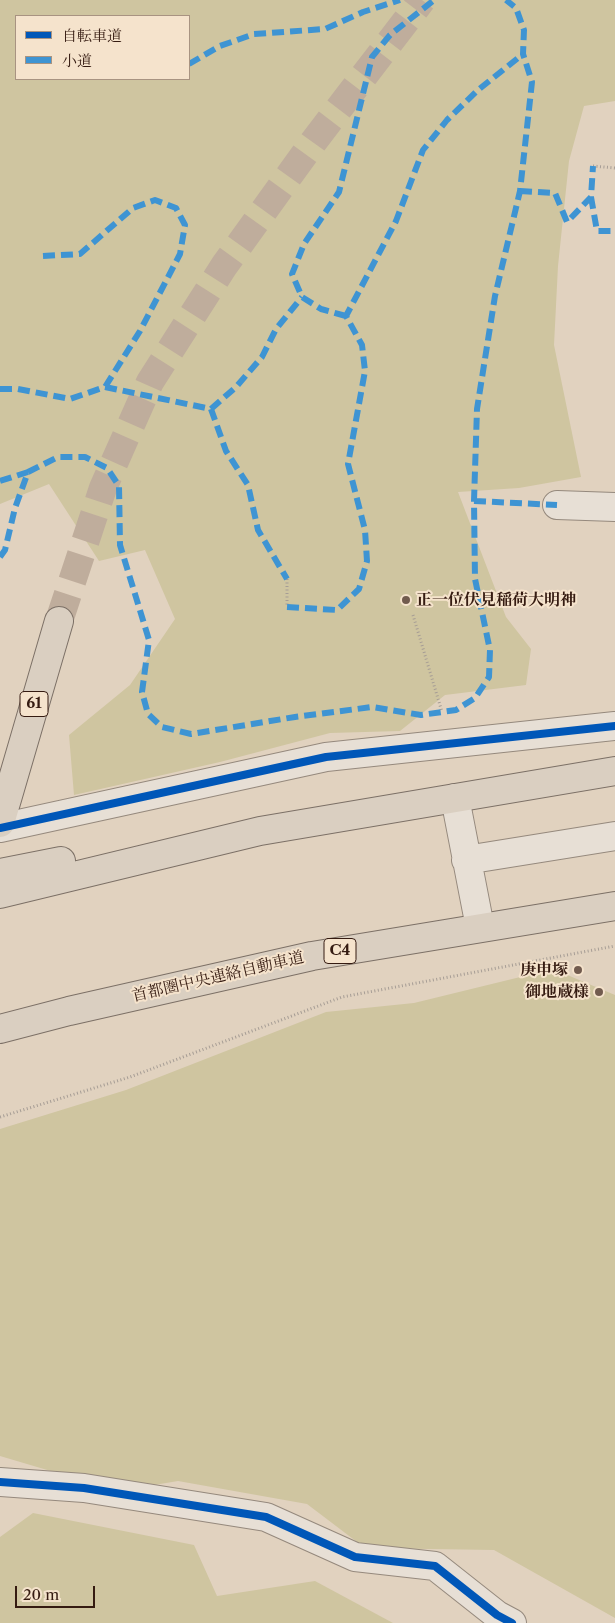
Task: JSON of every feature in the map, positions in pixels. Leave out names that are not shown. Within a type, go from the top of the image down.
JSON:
[{"type":"main road","name":"61","points":[[0,823],[8,775],[59,621]]},
{"type":"main road","points":[[0,873],[156,842],[260,831],[615,771]]},
{"type":"main road","points":[[0,894],[260,831]]},
{"type":"main road","name":"首都圏中央連絡自動車道","points":[[0,1029],[69,1011],[312,956],[615,906]]},
{"type":"main road","points":[[0,1035],[69,1011]]},
{"type":"street","points":[[557,505],[615,507]]},
{"type":"street","points":[[0,828],[326,757],[615,726]]},
{"type":"street","points":[[455,798],[480,927]]},
{"type":"street","points":[[466,860],[615,836]]},
{"type":"street","points":[[0,1482],[84,1488],[266,1517],[355,1557],[435,1566],[497,1615],[512,1623]]},
{"type":"path","points":[[593,166],[615,168]]},
{"type":"path","points":[[287,579],[287,607]]},
{"type":"path","points":[[413,615],[442,712]]},
{"type":"path","points":[[0,1117],[130,1077],[342,998],[615,946]]},
{"type":"shaded area","points":[[0,0],[615,0],[615,101],[584,106],[569,161],[558,266],[554,345],[581,477],[519,488],[458,492],[506,617],[531,649],[526,685],[445,695],[400,731],[330,733],[220,762],[74,795],[69,735],[130,685],[175,619],[145,550],[99,561],[49,484],[0,504]]},
{"type":"shaded area","points":[[553,969],[615,995],[615,1618],[494,1550],[365,1548],[307,1504],[178,1481],[118,1491],[0,1456],[0,1129],[126,1090],[326,1012],[414,1003]]},
{"type":"shaded area","points":[[33,1513],[194,1545],[217,1596],[315,1581],[393,1623],[0,1623],[0,1537]]},
{"type":"tunnel","points":[[59,621],[103,488],[150,382],[224,266],[314,141],[422,0]]},
{"type":"marked path","points":[[190,63],[220,46],[254,34],[325,29],[363,12],[400,0]]},
{"type":"marked path","points":[[346,316],[321,309],[302,297],[292,274],[304,244],[339,192],[372,57],[390,35],[434,0]]},
{"type":"marked path","points":[[0,557],[5,550],[15,508],[28,472],[58,457],[85,457],[107,468],[119,486],[120,545],[149,640],[142,692],[148,714],[162,727],[191,734],[372,707],[421,715],[456,710],[475,698],[489,677],[490,650],[475,579],[474,501],[477,409],[495,296],[520,191],[532,82],[523,54],[524,30],[516,8],[506,0]]},
{"type":"marked path","points":[[287,607],[337,610],[359,589],[367,561],[365,530],[348,464],[365,371],[362,345],[346,316],[396,221],[423,150],[447,120],[478,90],[523,54]]},
{"type":"marked path","points":[[520,191],[555,193],[567,222],[591,197],[593,166]]},
{"type":"marked path","points":[[591,197],[597,231],[615,231]]},
{"type":"marked path","points":[[43,256],[80,254],[133,208],[155,200],[176,208],[185,225],[180,254],[140,331],[105,387]]},
{"type":"marked path","points":[[211,409],[236,387],[262,357],[276,329],[302,297]]},
{"type":"marked path","points":[[0,389],[18,389],[70,399],[105,387],[211,409],[226,451],[248,485],[258,530],[287,579]]},
{"type":"marked path","points":[[0,481],[28,472]]},
{"type":"marked path","points":[[474,501],[557,505]]},
{"type":"cycle path","points":[[0,828],[326,757],[615,726]]},
{"type":"cycle path","points":[[0,1482],[84,1488],[266,1517],[355,1557],[435,1566],[497,1615],[512,1623]]},
{"type":"place","name":"正一位伏見稲荷大明神","points":[[406,600]]},
{"type":"place","name":"庚申塚","points":[[578,970]]},
{"type":"place","name":"御地蔵様","points":[[599,992]]}]
